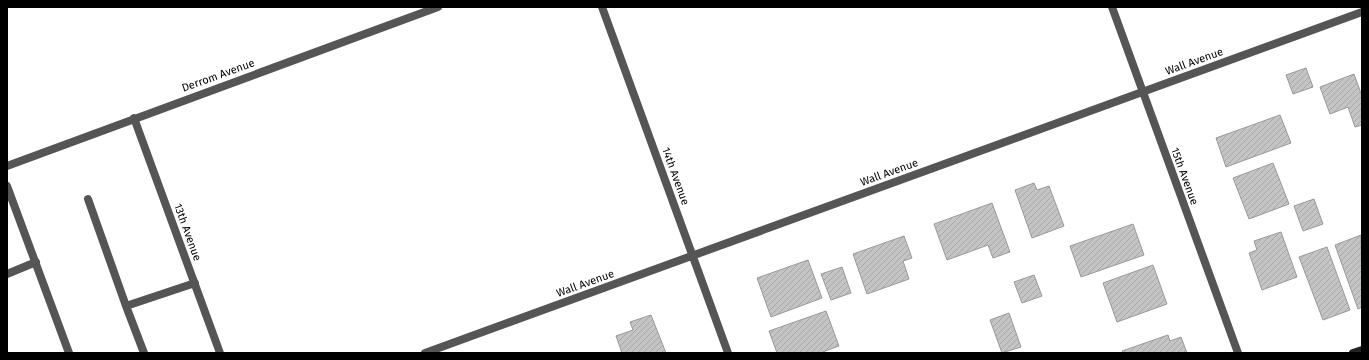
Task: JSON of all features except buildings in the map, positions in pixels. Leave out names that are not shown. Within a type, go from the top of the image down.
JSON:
[{"type":"main road","points":[[1353,353],[1362,350]]},
{"type":"street","name":"Derrom Avenue","points":[[7,166],[438,7]]},
{"type":"street","name":"14th Avenue","points":[[602,7],[728,353]]},
{"type":"street","name":"15th Avenue","points":[[1112,7],[1238,353]]},
{"type":"street","name":"Wall Avenue","points":[[425,353],[1362,12]]},
{"type":"street","name":"13th Avenue","points":[[134,118],[220,353]]},
{"type":"street","points":[[7,186],[69,353]]},
{"type":"street","points":[[88,199],[144,353]]},
{"type":"street","points":[[7,274],[36,262]]},
{"type":"street","points":[[126,306],[195,283]]}]
